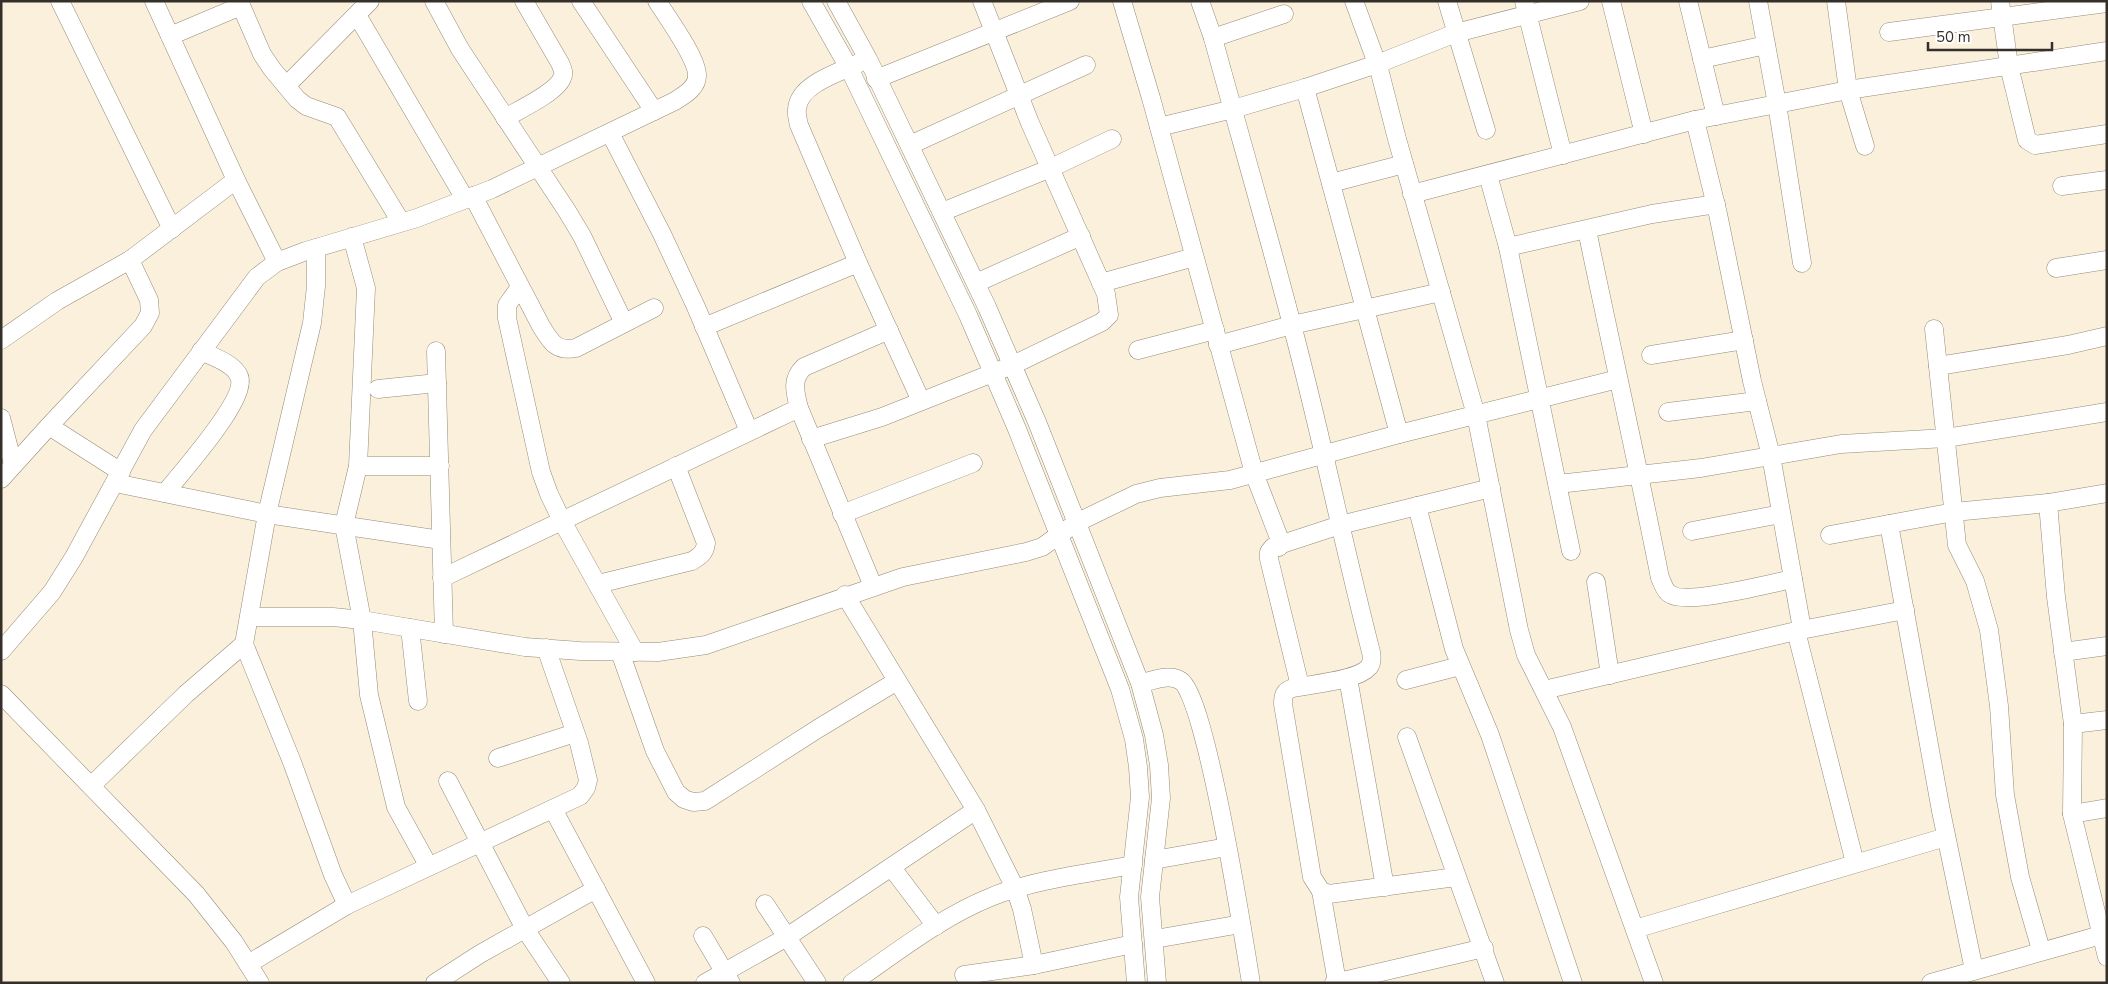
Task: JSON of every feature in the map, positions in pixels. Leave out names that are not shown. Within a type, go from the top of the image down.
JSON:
[{"type":"street","points":[[60,1],[172,230]]},
{"type":"street","points":[[154,1],[236,180],[277,262]]},
{"type":"street","points":[[286,86],[370,1]]},
{"type":"street","points":[[434,1],[460,49],[582,236],[624,322]]},
{"type":"street","points":[[505,118],[556,87],[563,78],[560,63],[524,1]]},
{"type":"street","points":[[581,1],[654,111]]},
{"type":"street","points":[[1,652],[52,592],[144,430],[257,277],[277,262],[468,198],[538,167],[675,101],[692,88],[697,77],[696,64],[657,1]]},
{"type":"street","points":[[811,1],[849,68],[924,221],[993,372],[1120,689],[1134,739],[1140,797],[1129,897],[1136,983]]},
{"type":"street","points":[[836,1],[868,59],[876,79],[910,145],[1013,365],[1140,683],[1154,735],[1159,765],[1161,798],[1150,897],[1155,939],[1157,983]]},
{"type":"street","points":[[811,439],[882,417],[1013,365],[1102,322],[1109,315],[1109,304],[1102,283],[1019,94],[982,1]]},
{"type":"street","points":[[876,79],[1070,1]]},
{"type":"street","points":[[1122,1],[1254,473],[1280,545]]},
{"type":"street","points":[[1200,1],[1213,38],[1292,325],[1325,453],[1340,526],[1372,652],[1372,661],[1369,667],[1348,678],[1287,690],[1284,695],[1283,704],[1312,877],[1321,891],[1336,982],[1385,977],[1484,948]]},
{"type":"street","points":[[1354,1],[1377,64],[1412,194],[1476,415],[1519,630],[1526,654],[1562,727],[1654,983]]},
{"type":"street","points":[[1447,1],[1486,130]]},
{"type":"street","points":[[1158,127],[1233,109],[1305,88],[1377,64],[1526,8],[1580,1]]},
{"type":"street","points":[[1611,1],[1644,134]]},
{"type":"street","points":[[1688,1],[1716,116]]},
{"type":"street","points":[[1758,1],[1777,104],[1802,263]]},
{"type":"street","points":[[1836,1],[1848,90],[1865,146]]},
{"type":"street","points":[[1889,32],[2001,9],[2107,3]]},
{"type":"street","points":[[170,36],[240,4],[262,54],[272,69],[297,99],[306,106],[336,117],[401,222]]},
{"type":"street","points":[[1526,8],[1563,155]]},
{"type":"street","points":[[2001,9],[2009,66],[2025,132],[2030,143],[2035,145],[2107,134]]},
{"type":"street","points":[[1213,38],[1284,14]]},
{"type":"street","points":[[357,16],[468,198],[550,341],[566,350],[576,348],[654,308]]},
{"type":"street","points":[[1702,59],[1766,45]]},
{"type":"street","points":[[1412,194],[1695,120],[1848,90],[2107,51]]},
{"type":"street","points":[[868,59],[807,88],[800,96],[796,110],[799,124],[858,263],[921,401]]},
{"type":"street","points":[[910,145],[1086,65]]},
{"type":"street","points":[[1305,88],[1399,434]]},
{"type":"street","points":[[1695,120],[1716,204],[1757,400],[1771,456],[1793,579],[1799,630],[1855,863]]},
{"type":"street","points":[[610,132],[662,234],[749,431]]},
{"type":"street","points":[[942,212],[1051,168],[1112,139]]},
{"type":"street","points":[[1331,183],[1404,164]]},
{"type":"street","points":[[1488,175],[1508,247],[1571,551]]},
{"type":"street","points":[[1,340],[57,301],[130,260],[236,180]]},
{"type":"street","points":[[2062,186],[2107,180]]},
{"type":"street","points":[[1508,247],[1652,214],[1716,204]]},
{"type":"street","points":[[1588,230],[1660,578],[1665,589],[1670,595],[1680,598],[1712,596],[1793,579]]},
{"type":"street","points":[[976,284],[1081,236]]},
{"type":"street","points":[[352,237],[366,288],[358,466],[344,525],[362,620],[369,695],[396,808],[428,866]]},
{"type":"street","points":[[316,248],[316,286],[312,323],[267,514],[244,644],[292,762],[333,875],[347,905]]},
{"type":"street","points":[[1102,283],[1194,257]]},
{"type":"street","points":[[5,474],[143,326],[150,313],[149,300],[130,260]]},
{"type":"street","points":[[2056,268],[2107,260]]},
{"type":"street","points":[[704,327],[858,263]]},
{"type":"street","points":[[520,287],[507,305],[507,318],[541,472],[562,521],[598,584],[628,652],[655,751],[676,792],[684,799],[693,802],[705,801],[819,728],[897,682]]},
{"type":"street","points":[[1138,350],[1292,325],[1441,292]]},
{"type":"street","points":[[1934,329],[1957,545],[1975,581],[1990,630],[1999,706],[2005,795],[2020,877],[2041,950]]},
{"type":"street","points":[[872,586],[799,408],[794,382],[797,374],[804,367],[889,330]]},
{"type":"street","points":[[1938,366],[2068,345],[2107,336]]},
{"type":"street","points":[[1651,355],[1744,340]]},
{"type":"street","points":[[165,493],[218,428],[235,400],[241,385],[239,377],[229,365],[201,351]]},
{"type":"street","points":[[436,351],[444,634]]},
{"type":"street","points":[[249,617],[333,617],[362,620],[525,647],[658,652],[706,645],[872,586],[903,577],[1026,552],[1042,547],[1076,523],[1136,494],[1160,488],[1230,480],[1325,453],[1618,379]]},
{"type":"street","points":[[378,389],[437,383]]},
{"type":"street","points":[[1668,412],[1757,400]]},
{"type":"street","points":[[442,578],[799,408]]},
{"type":"street","points":[[1558,484],[1701,468],[1841,444],[1946,438],[2107,412]]},
{"type":"street","points":[[1,418],[5,474]]},
{"type":"street","points":[[48,426],[118,478],[165,493],[267,514],[442,540]]},
{"type":"street","points":[[842,514],[973,463]]},
{"type":"street","points":[[358,466],[440,466]]},
{"type":"street","points":[[598,584],[692,561],[705,550],[706,542],[676,466]]},
{"type":"street","points":[[1300,686],[1269,559],[1269,552],[1273,547],[1340,526],[1491,488]]},
{"type":"street","points":[[1830,535],[1954,512],[2048,502],[2107,492]]},
{"type":"street","points":[[2048,502],[2063,652],[2073,724],[2072,814],[2107,957]]},
{"type":"street","points":[[1417,506],[1460,666],[1490,735],[1573,983]]},
{"type":"street","points":[[1692,531],[1781,514]]},
{"type":"street","points":[[1889,524],[1946,837],[1974,970]]},
{"type":"street","points":[[1596,582],[1610,675]]},
{"type":"street","points":[[845,596],[976,810],[1015,888],[1022,909],[1034,965]]},
{"type":"street","points":[[1544,690],[1799,630],[1905,610]]},
{"type":"street","points":[[410,628],[418,701]]},
{"type":"street","points":[[91,786],[186,694],[244,644]]},
{"type":"street","points":[[2063,652],[2107,646]]},
{"type":"street","points":[[248,964],[347,905],[580,796],[586,788],[588,780],[575,733],[546,648]]},
{"type":"street","points":[[1406,680],[1460,666]]},
{"type":"street","points":[[1140,683],[1171,677],[1181,680],[1187,686],[1194,699],[1228,847],[1251,983]]},
{"type":"street","points":[[1348,678],[1385,887]]},
{"type":"street","points":[[1,694],[196,894],[234,942],[260,983]]},
{"type":"street","points":[[2073,724],[2107,720]]},
{"type":"street","points":[[498,758],[575,733]]},
{"type":"street","points":[[1408,737],[1495,983]]},
{"type":"street","points":[[448,781],[525,928],[561,983]]},
{"type":"street","points":[[2072,814],[2107,808]]},
{"type":"street","points":[[553,809],[646,983]]},
{"type":"street","points":[[705,983],[727,977],[976,810]]},
{"type":"street","points":[[1635,929],[1946,837]]},
{"type":"street","points":[[1154,860],[1228,847]]},
{"type":"street","points":[[852,983],[936,926],[970,906],[1015,888],[1133,864]]},
{"type":"street","points":[[892,868],[936,926]]},
{"type":"street","points":[[1321,891],[1329,894],[1456,877]]},
{"type":"street","points":[[435,983],[525,928],[596,889]]},
{"type":"street","points":[[765,904],[817,983]]},
{"type":"street","points":[[1155,939],[1241,924]]},
{"type":"street","points":[[1931,983],[2041,950],[2101,935]]},
{"type":"street","points":[[703,936],[727,977]]},
{"type":"street","points":[[964,975],[1034,965],[1133,944]]}]
